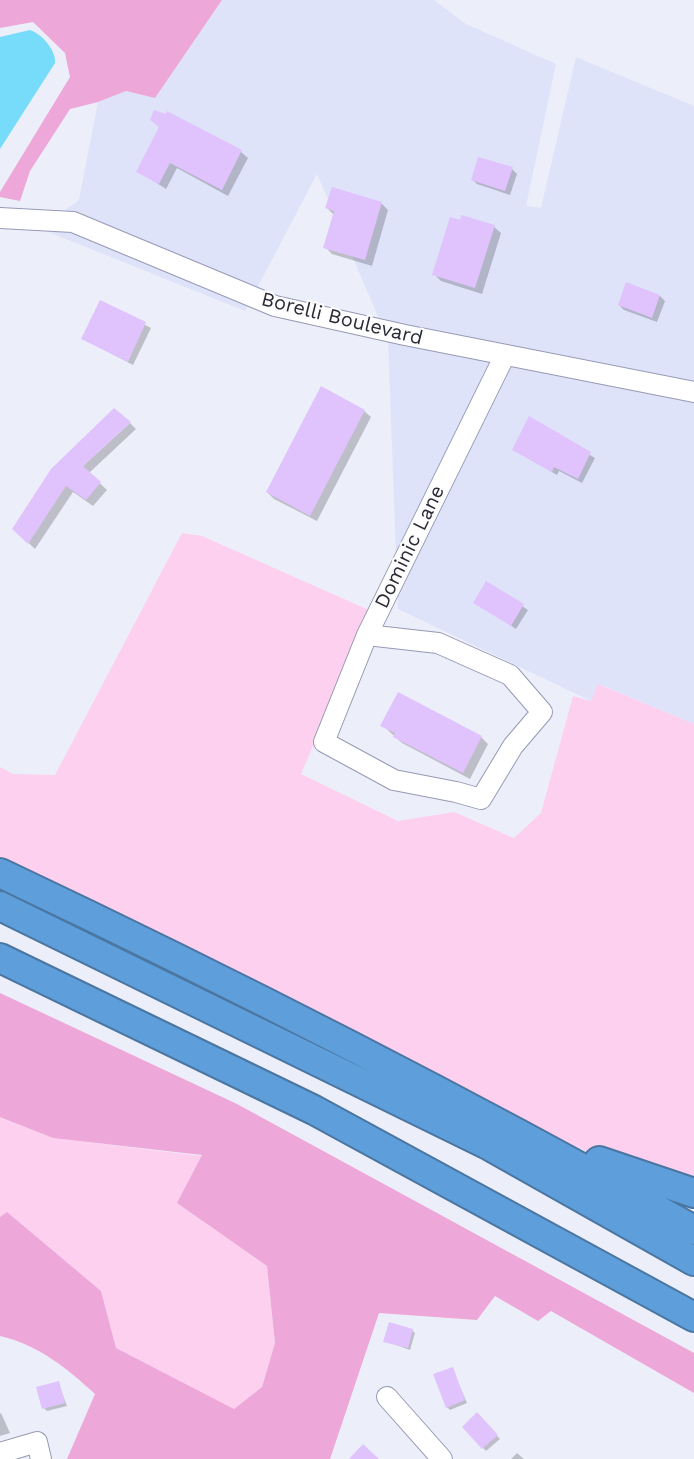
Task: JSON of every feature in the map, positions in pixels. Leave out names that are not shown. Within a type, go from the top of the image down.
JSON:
[{"type":"highway","points":[[0,873],[185,960],[524,1135],[694,1230]]},
{"type":"highway","points":[[0,906],[490,1146],[694,1261]]},
{"type":"highway","points":[[0,958],[267,1086],[557,1240],[694,1317]]},
{"type":"highway","points":[[0,972],[230,1084],[267,1086]]},
{"type":"highway","points":[[524,1135],[694,1193]]},
{"type":"street","name":"Borelli Boulevard","points":[[0,218],[73,222],[275,306],[694,393]]},
{"type":"street","name":"Dominic Lane","points":[[367,635],[438,643],[510,675],[542,712],[513,746],[481,799],[394,780],[324,742],[367,635],[505,355]]},
{"type":"street","points":[[387,1397],[442,1459]]},
{"type":"street","points":[[0,1453],[39,1450]]},
{"type":"shaded area","points":[[0,0],[222,0],[155,98],[126,91],[98,102],[70,109],[30,171],[20,201],[0,197],[0,192],[70,77],[65,53],[33,22],[0,28]]},
{"type":"shaded area","points":[[222,0],[434,0],[466,24],[556,64],[526,206],[541,208],[576,57],[694,106],[694,724],[599,684],[591,701],[398,609],[388,340],[317,174],[245,311],[46,231],[53,219],[79,200],[98,102],[126,91],[155,98]]},
{"type":"shaded area","points":[[182,533],[202,536],[371,611],[301,774],[398,821],[454,812],[514,838],[541,813],[573,696],[591,701],[598,684],[694,724],[694,1185],[609,1161],[500,1113],[0,867],[0,767],[13,774],[55,775]]},
{"type":"shaded area","points":[[0,993],[237,1104],[694,1353],[694,1393],[551,1311],[538,1321],[495,1296],[477,1320],[379,1313],[330,1459],[67,1459],[95,1394],[39,1351],[0,1336],[0,1217],[7,1212],[101,1291],[116,1348],[234,1409],[262,1387],[275,1343],[267,1266],[177,1203],[202,1155],[53,1138],[0,1117]]},
{"type":"shaded area","points":[[0,1117],[53,1138],[202,1156],[177,1203],[267,1266],[275,1343],[262,1387],[234,1409],[116,1348],[101,1291],[7,1212],[0,1217]]},
{"type":"water","points":[[30,30],[47,43],[55,58],[55,63],[0,149],[0,37]]},
{"type":"building","points":[[154,110],[166,114],[167,111],[242,150],[222,190],[170,163],[159,184],[136,172],[159,127],[150,120]]},
{"type":"building","points":[[478,157],[513,167],[505,191],[471,180]]},
{"type":"building","points":[[332,187],[382,202],[365,260],[323,248],[334,211],[325,208]]},
{"type":"building","points":[[461,215],[495,225],[475,288],[432,275],[450,217],[460,220]]},
{"type":"building","points":[[626,282],[660,295],[652,318],[618,305]]},
{"type":"building","points":[[100,300],[146,322],[128,362],[81,339]]},
{"type":"building","points":[[321,386],[365,410],[310,516],[266,492]]},
{"type":"building","points":[[114,408],[131,422],[83,466],[101,482],[86,500],[66,486],[28,544],[12,529],[51,469]]},
{"type":"building","points":[[529,416],[591,452],[578,479],[554,467],[552,472],[512,450]]},
{"type":"building","points":[[486,581],[524,604],[511,626],[473,603]]},
{"type":"building","points":[[398,692],[482,736],[463,773],[393,737],[395,733],[380,726]]},
{"type":"building","points":[[389,1322],[413,1329],[408,1348],[383,1342]]},
{"type":"building","points":[[453,1367],[465,1400],[446,1408],[433,1374]]},
{"type":"building","points":[[59,1381],[65,1403],[42,1409],[36,1387]]},
{"type":"building","points":[[477,1412],[498,1435],[482,1449],[462,1427]]},
{"type":"building","points":[[363,1444],[379,1459],[349,1459]]}]
